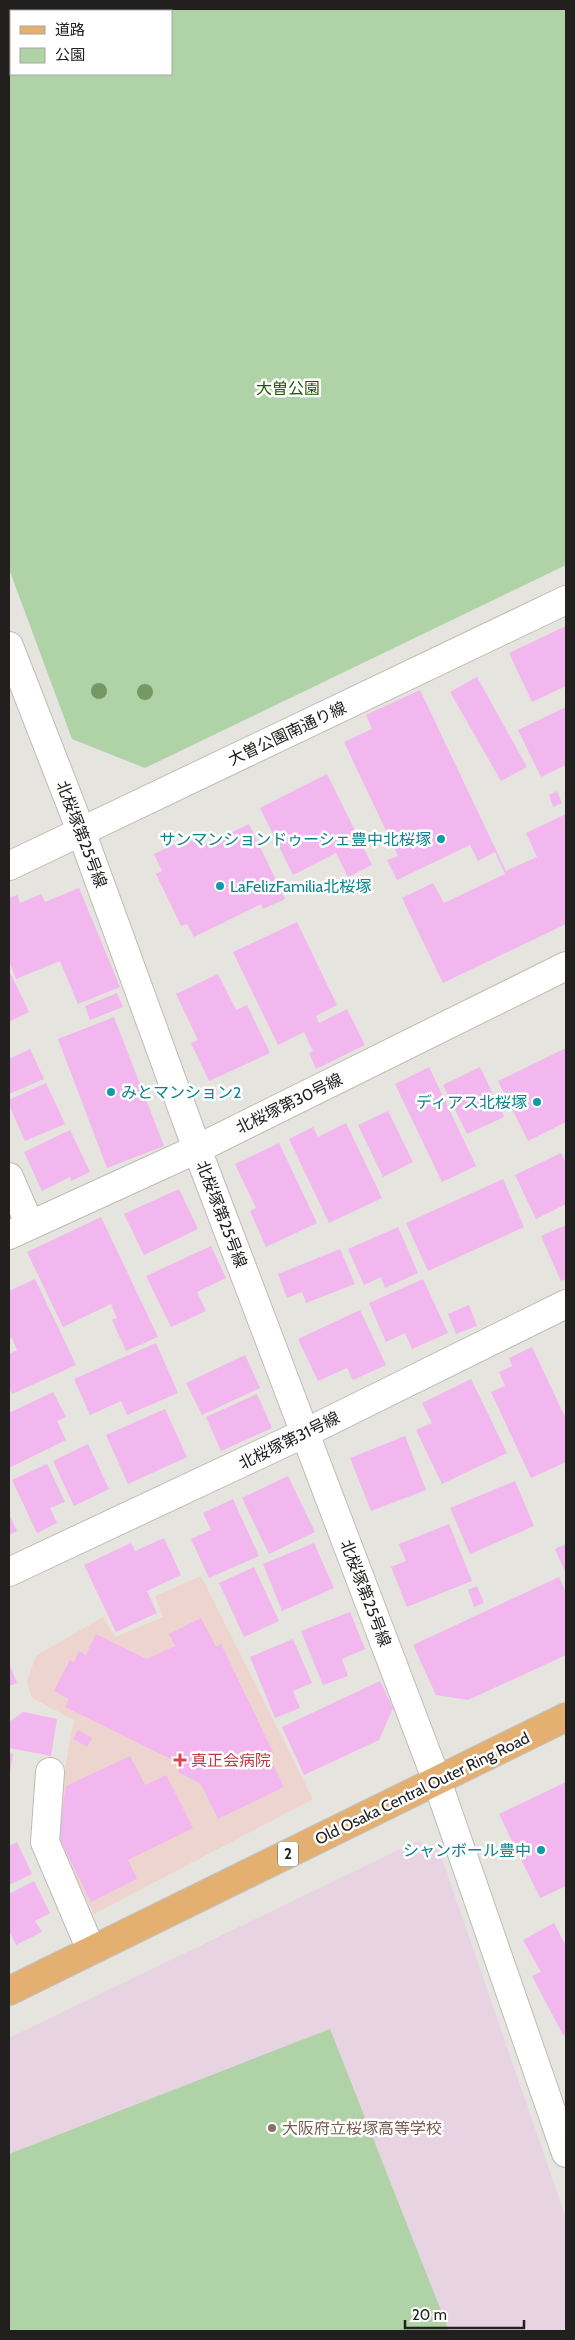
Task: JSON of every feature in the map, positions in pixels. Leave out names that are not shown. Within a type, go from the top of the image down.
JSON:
[{"type":"main road","name":"Old Osaka Central Outer Ring Road","points":[[9,1991],[566,1717]]},
{"type":"street","name":"大曽公園南通り線","points":[[9,866],[566,600]]},
{"type":"street","name":"北桜塚第25号線","points":[[9,646],[82,831],[197,1149],[437,1781],[563,2135]]},
{"type":"street","name":"北桜塚第30号線","points":[[19,1230],[197,1149],[566,966]]},
{"type":"street","points":[[9,1178],[19,1230]]},
{"type":"street","name":"北桜塚第31号線","points":[[9,1572],[305,1433],[566,1304]]},
{"type":"street","points":[[50,1772],[45,1842],[91,1950]]},
{"type":"shaded area","name":"真正会病院","points":[[201,1576],[313,1799],[94,1914],[52,1835],[74,1720],[32,1698],[27,1682],[36,1656],[103,1617],[115,1637],[163,1617],[155,1596]]},
{"type":"shaded area","name":"大阪府立桜塚高等学校","points":[[417,1841],[439,1850],[566,2218],[566,2331],[9,2331],[9,2038]]},
{"type":"green space","name":"大曽公園","points":[[9,9],[566,9],[566,565],[145,768],[72,739],[9,569]]},
{"type":"green space","points":[[330,2029],[449,2331],[9,2331],[9,2154]]},
{"type":"building","points":[[566,626],[566,686],[532,702],[509,653]]},
{"type":"building","points":[[477,677],[527,767],[501,781],[450,692]]},
{"type":"building","name":"サンマンションドゥーシェ豊中北桜塚","points":[[420,690],[506,871],[537,857],[526,833],[566,814],[566,924],[443,983],[402,898],[433,883],[444,903],[505,874],[495,852],[478,861],[470,845],[397,880],[387,860],[398,856],[344,742],[372,729],[366,715]]},
{"type":"building","points":[[566,707],[566,765],[541,777],[518,730]]},
{"type":"building","points":[[327,774],[372,865],[348,877],[336,853],[293,875],[260,808]]},
{"type":"building","points":[[557,791],[562,803],[553,807],[549,795]]},
{"type":"building","name":"LaFelizFamilia北桜塚","points":[[249,824],[285,899],[263,909],[261,904],[194,937],[187,924],[181,926],[156,874],[162,871],[154,854],[193,835],[199,848]]},
{"type":"building","points":[[79,888],[120,987],[78,1004],[60,961],[16,979],[9,961],[9,898],[17,895],[20,903],[41,894],[45,902]]},
{"type":"building","points":[[297,922],[337,1005],[316,1016],[319,1023],[347,1009],[365,1045],[316,1069],[309,1053],[313,1051],[304,1032],[278,1045],[233,952]]},
{"type":"building","points":[[9,970],[29,1012],[9,1022]]},
{"type":"building","points":[[218,974],[236,1010],[247,1005],[270,1053],[209,1081],[191,1043],[198,1040],[176,994]]},
{"type":"building","points":[[117,993],[123,1007],[90,1020],[85,1006]]},
{"type":"building","name":"みとマンション2","points":[[114,1017],[164,1146],[107,1168],[58,1039]]},
{"type":"building","name":"ディアス北桜塚","points":[[566,1048],[566,1122],[528,1141],[498,1081]]},
{"type":"building","points":[[30,1049],[44,1079],[9,1094],[9,1059]]},
{"type":"building","points":[[429,1067],[476,1166],[442,1182],[395,1084]]},
{"type":"building","points":[[480,1067],[504,1117],[467,1134],[443,1085]]},
{"type":"building","points":[[46,1083],[65,1124],[25,1141],[9,1105],[9,1100]]},
{"type":"building","points":[[388,1111],[413,1162],[383,1177],[358,1125]]},
{"type":"building","points":[[346,1123],[382,1198],[329,1223],[289,1139],[313,1127],[318,1137]]},
{"type":"building","points":[[70,1130],[90,1172],[71,1181],[70,1177],[42,1191],[24,1152]]},
{"type":"building","points":[[279,1143],[317,1223],[266,1247],[250,1211],[256,1208],[235,1164]]},
{"type":"building","points":[[561,1153],[566,1163],[566,1204],[536,1219],[515,1175]]},
{"type":"building","points":[[503,1179],[524,1227],[428,1271],[406,1223]]},
{"type":"building","points":[[179,1189],[198,1229],[144,1255],[124,1214]]},
{"type":"building","points":[[101,1217],[158,1337],[126,1351],[112,1320],[117,1318],[111,1304],[63,1327],[27,1252]]},
{"type":"building","points":[[566,1225],[566,1279],[561,1281],[541,1236]]},
{"type":"building","points":[[398,1227],[418,1273],[385,1288],[381,1277],[364,1285],[348,1249]]},
{"type":"building","points":[[211,1246],[226,1278],[197,1292],[206,1311],[171,1327],[146,1276]]},
{"type":"building","points":[[340,1249],[355,1284],[306,1303],[302,1292],[287,1298],[278,1274]]},
{"type":"building","points":[[35,1279],[76,1365],[12,1394],[9,1388],[9,1354],[17,1350],[12,1338],[9,1339],[9,1291]]},
{"type":"building","points":[[423,1279],[448,1333],[412,1349],[405,1333],[386,1342],[369,1303]]},
{"type":"building","points":[[469,1305],[477,1326],[456,1334],[448,1314]]},
{"type":"building","points":[[360,1310],[386,1365],[353,1380],[347,1368],[318,1381],[298,1339]]},
{"type":"building","points":[[156,1343],[178,1393],[127,1415],[121,1401],[90,1415],[74,1379]]},
{"type":"building","points":[[532,1347],[566,1419],[566,1462],[531,1478],[491,1392],[505,1386],[499,1372],[512,1366],[509,1358]]},
{"type":"building","points":[[245,1355],[260,1388],[202,1415],[186,1383]]},
{"type":"building","points":[[471,1379],[507,1453],[442,1484],[416,1430],[432,1423],[422,1403]]},
{"type":"building","points":[[53,1392],[66,1417],[57,1421],[66,1440],[9,1468],[9,1413]]},
{"type":"building","points":[[257,1394],[272,1428],[221,1451],[206,1417]]},
{"type":"building","points":[[165,1409],[187,1457],[128,1484],[106,1435]]},
{"type":"building","points":[[405,1436],[426,1490],[371,1511],[350,1458]]},
{"type":"building","points":[[88,1444],[109,1489],[74,1506],[53,1461]]},
{"type":"building","points":[[47,1464],[65,1502],[50,1508],[57,1523],[37,1533],[12,1480]]},
{"type":"building","points":[[288,1476],[315,1532],[269,1554],[242,1498]]},
{"type":"building","points":[[515,1481],[534,1526],[470,1554],[450,1508]]},
{"type":"building","points":[[233,1499],[259,1556],[209,1578],[191,1539],[211,1530],[203,1513]]},
{"type":"building","points":[[9,1514],[17,1531],[9,1535]]},
{"type":"building","points":[[449,1524],[472,1581],[407,1607],[391,1567],[406,1561],[399,1544]]},
{"type":"building","points":[[164,1538],[181,1575],[147,1591],[157,1613],[116,1632],[84,1565],[131,1543],[135,1551]]},
{"type":"building","points":[[314,1543],[334,1588],[282,1611],[263,1564]]},
{"type":"building","points":[[566,1544],[566,1574],[555,1549]]},
{"type":"building","points":[[254,1567],[279,1621],[244,1637],[219,1583]]},
{"type":"building","points":[[559,1577],[566,1592],[566,1655],[468,1700],[436,1695],[413,1645]]},
{"type":"building","points":[[477,1586],[484,1603],[474,1607],[468,1590]]},
{"type":"building","points":[[350,1612],[365,1649],[342,1659],[348,1676],[323,1685],[301,1631]]},
{"type":"building","points":[[201,1618],[216,1647],[221,1644],[273,1752],[268,1754],[284,1787],[218,1819],[201,1784],[178,1772],[181,1764],[65,1707],[69,1699],[54,1691],[70,1660],[74,1662],[79,1651],[86,1655],[96,1634],[147,1659],[175,1646],[169,1634]]},
{"type":"building","points":[[293,1639],[312,1683],[293,1691],[300,1708],[275,1718],[250,1657]]},
{"type":"building","points":[[9,1663],[17,1683],[9,1686]]},
{"type":"building","points":[[380,1681],[393,1708],[379,1740],[304,1775],[282,1727]]},
{"type":"building","points":[[23,1712],[57,1719],[51,1756],[9,1748],[9,1722]]},
{"type":"building","points":[[78,1730],[92,1738],[87,1747],[73,1739]]},
{"type":"building","points":[[9,1753],[13,1754],[10,1773],[9,1773]]},
{"type":"building","points":[[130,1756],[145,1785],[166,1775],[193,1828],[128,1860],[137,1879],[91,1902],[58,1836],[66,1786]]},
{"type":"building","name":"シャンボール豊中","points":[[566,1782],[566,1886],[540,1898],[499,1814]]},
{"type":"building","points":[[17,1842],[32,1874],[9,1885],[9,1846]]},
{"type":"building","points":[[34,1881],[50,1913],[35,1921],[42,1932],[16,1945],[9,1931],[9,1894]]},
{"type":"building","points":[[554,1923],[566,1946],[566,2034],[563,2035],[532,1976],[541,1972],[523,1940]]},
{"type":"place","name":"サンマンションドゥーシェ豊中北桜塚","points":[[441,839]]},
{"type":"place","name":"LaFelizFamilia北桜塚","points":[[220,886]]},
{"type":"place","name":"みとマンション2","points":[[111,1092]]},
{"type":"place","name":"ディアス北桜塚","points":[[537,1102]]},
{"type":"place","name":"真正会病院","points":[[180,1760]]},
{"type":"place","name":"シャンボール豊中","points":[[541,1850]]},
{"type":"place","name":"大阪府立桜塚高等学校","points":[[272,2128]]}]
